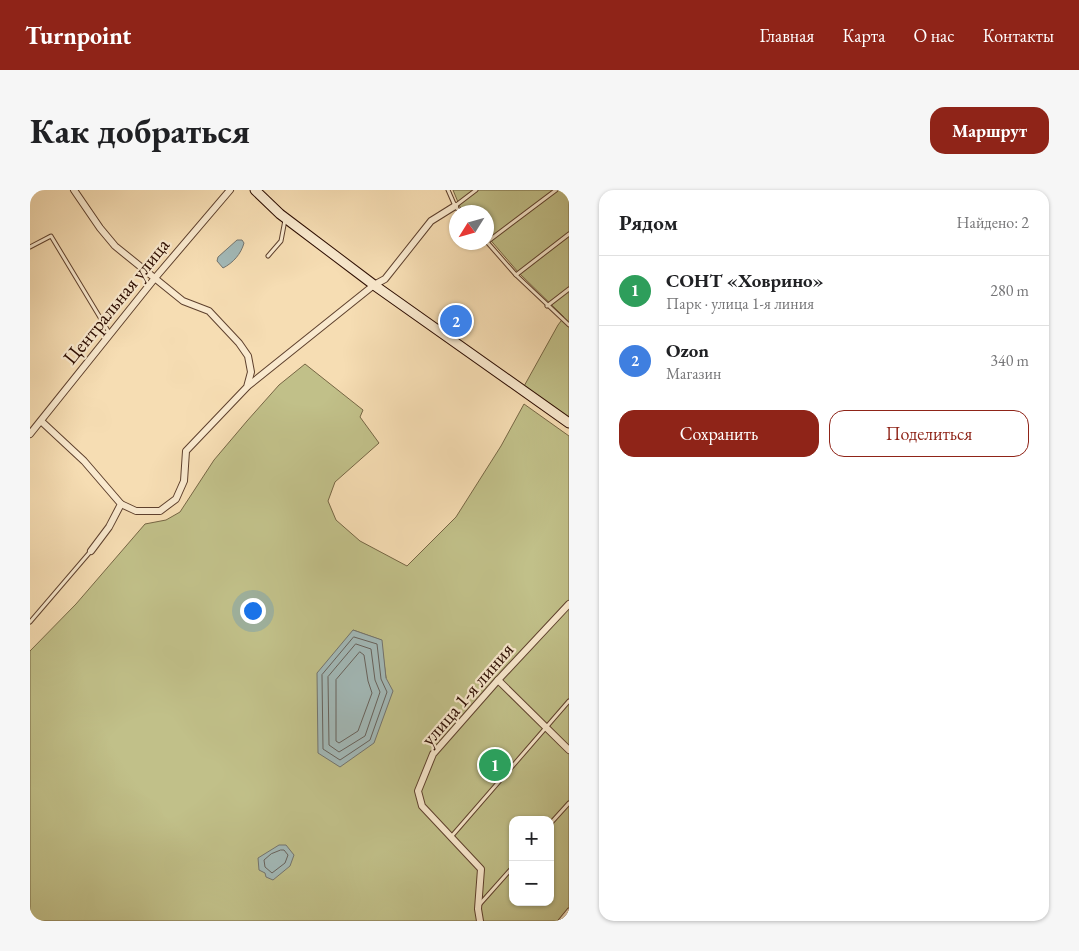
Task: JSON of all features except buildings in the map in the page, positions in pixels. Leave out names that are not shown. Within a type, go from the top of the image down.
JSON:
[{"type":"street","points":[[74,190],[115,246],[183,301],[209,311],[240,343],[248,356],[251,372],[247,387]]},
{"type":"street","name":"Центральная улица","points":[[30,434],[155,278],[230,190]]},
{"type":"street","points":[[255,190],[285,218],[374,285],[569,423]]},
{"type":"street","points":[[41,421],[84,461],[121,504],[136,511],[160,511],[176,499],[184,481],[186,451],[247,387],[374,285],[385,279],[431,221],[449,210]]},
{"type":"street","points":[[91,551],[109,527],[121,504]]},
{"type":"street","name":"улица 1-я линия","points":[[480,921],[478,906],[480,869],[422,806],[418,791],[433,754],[498,680],[569,604]]},
{"type":"street","points":[[498,680],[569,750]]},
{"type":"lane","points":[[448,190],[455,205]]},
{"type":"lane","points":[[456,205],[476,190]]},
{"type":"lane","points":[[494,237],[556,190]]},
{"type":"lane","points":[[268,256],[281,242],[285,218]]},
{"type":"lane","points":[[516,275],[569,234]]},
{"type":"lane","points":[[30,247],[51,236],[110,335]]},
{"type":"lane","points":[[494,250],[516,275],[569,326]]},
{"type":"lane","points":[[547,306],[569,289]]},
{"type":"lane","points":[[30,622],[91,551]]},
{"type":"lane","points":[[451,838],[569,701]]},
{"type":"lane","points":[[554,820],[569,803]]},
{"type":"lane","points":[[478,906],[509,871]]},
{"type":"lane","points":[[560,921],[569,910]]},
{"type":"shaded area","points":[[453,190],[569,190],[569,420],[523,388],[564,317],[518,272],[494,244],[494,205],[459,205]]},
{"type":"shaded area","points":[[305,364],[363,410],[360,417],[379,443],[335,482],[328,501],[336,520],[360,541],[407,566],[456,517],[501,446],[524,404],[569,436],[569,921],[30,921],[30,651],[76,604],[145,524],[166,520],[180,512],[214,460],[279,385]],"holes":[[[353,630],[381,640],[386,678]]]},
{"type":"water","points":[[237,240],[242,240],[244,243],[241,251],[230,264],[223,268],[217,261],[218,257]]},
{"type":"water","points":[[353,630],[382,640],[386,678],[393,691],[374,743],[340,767],[318,753],[317,673]]},
{"type":"water","points":[[279,845],[286,845],[294,855],[290,866],[273,880],[266,877],[265,873],[259,870],[258,858]]},
{"type":"place","name":"Ozon","points":[[456,321]]},
{"type":"place","name":"СОНТ «Ховрино»","points":[[495,765]]}]
